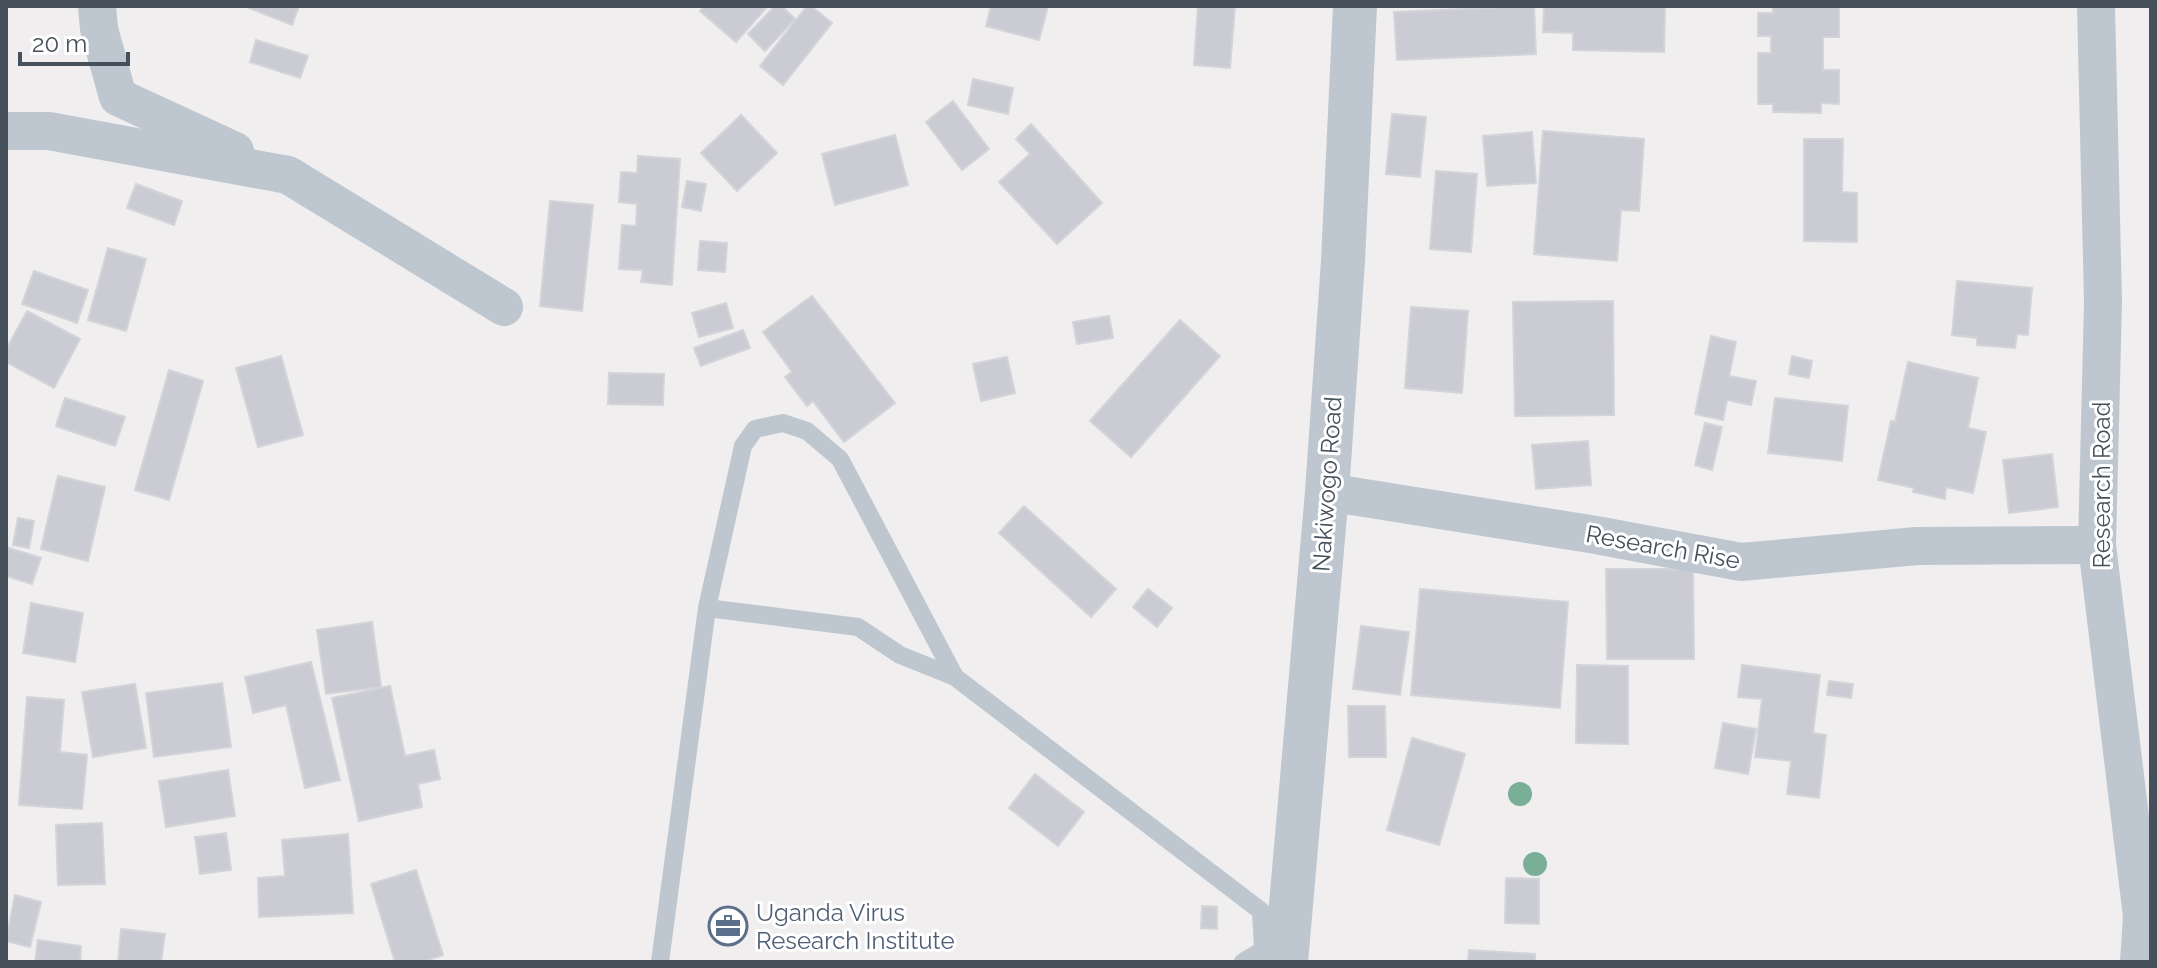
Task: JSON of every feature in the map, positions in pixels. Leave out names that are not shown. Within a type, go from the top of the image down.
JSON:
[{"type":"street","points":[[97,6],[99,29],[118,97],[288,175],[504,307]]},
{"type":"street","name":"Nakiwogo Road","points":[[1272,958],[1327,492],[1343,261],[1355,6]]},
{"type":"street","name":"Research Road","points":[[2096,6],[2103,302],[2097,545],[2146,917],[2139,962]]},
{"type":"street","points":[[6,131],[49,131],[288,175]]},
{"type":"street","name":"Research Rise","points":[[1327,492],[1596,535],[1741,562],[1917,546],[2097,545]]},
{"type":"lane","points":[[660,962],[707,608],[743,446],[755,429],[783,423],[807,431],[840,459],[955,677]]},
{"type":"lane","points":[[707,608],[858,627],[900,655],[955,677],[1261,911],[1272,958],[1243,962]]},
{"type":"building","points":[[244,6],[299,6],[292,25]]},
{"type":"building","points":[[704,6],[768,6],[736,42],[700,11]]},
{"type":"building","points":[[775,6],[782,6],[795,19],[765,51],[748,34]]},
{"type":"building","points":[[807,6],[832,23],[783,85],[760,66]]},
{"type":"building","points":[[991,6],[1048,6],[1039,40],[986,26]]},
{"type":"building","points":[[1198,6],[1235,6],[1230,68],[1194,65]]},
{"type":"building","points":[[1534,6],[1536,54],[1397,60],[1394,12]]},
{"type":"building","points":[[1544,6],[1665,6],[1664,52],[1573,50],[1573,33],[1543,32]]},
{"type":"building","points":[[1773,6],[1839,6],[1839,37],[1823,37],[1823,70],[1839,70],[1839,104],[1821,103],[1821,113],[1773,112],[1773,104],[1758,104],[1758,53],[1771,53],[1771,36],[1758,36],[1758,13],[1773,13]]},
{"type":"building","points":[[256,40],[308,56],[300,78],[250,62]]},
{"type":"building","points":[[973,79],[1013,88],[1008,114],[968,105]]},
{"type":"building","points":[[953,101],[989,149],[962,170],[926,122]]},
{"type":"building","points":[[1392,114],[1426,117],[1420,177],[1386,174]]},
{"type":"building","points":[[741,115],[777,153],[737,191],[701,153]]},
{"type":"building","points":[[1031,124],[1102,203],[1057,244],[999,182],[1030,154],[1016,139]]},
{"type":"building","points":[[1543,131],[1644,139],[1639,211],[1621,210],[1617,261],[1534,254]]},
{"type":"building","points":[[1532,132],[1536,183],[1487,186],[1483,136]]},
{"type":"building","points":[[895,135],[908,185],[835,205],[822,154]]},
{"type":"building","points":[[1804,139],[1843,139],[1842,192],[1857,193],[1857,242],[1804,241]]},
{"type":"building","points":[[638,156],[680,159],[672,285],[641,282],[643,270],[619,269],[622,225],[636,226],[637,204],[619,202],[621,172],[637,173]]},
{"type":"building","points":[[1436,171],[1477,174],[1471,252],[1430,249]]},
{"type":"building","points":[[687,181],[706,184],[701,211],[682,207]]},
{"type":"building","points":[[136,184],[182,201],[174,225],[127,208]]},
{"type":"building","points":[[550,201],[593,205],[582,311],[540,306]]},
{"type":"building","points":[[700,241],[727,243],[725,272],[698,270]]},
{"type":"building","points":[[108,248],[146,259],[126,331],[88,320]]},
{"type":"building","points":[[34,271],[88,290],[77,323],[22,304]]},
{"type":"building","points":[[1957,281],[2032,288],[2028,335],[2017,334],[2015,348],[1977,345],[1977,338],[1952,335]]},
{"type":"building","points":[[812,296],[895,403],[844,442],[813,401],[807,406],[785,377],[792,372],[763,332]]},
{"type":"building","points":[[1613,301],[1614,415],[1515,416],[1513,302]]},
{"type":"building","points":[[726,303],[733,328],[699,337],[692,313]]},
{"type":"building","points":[[1411,307],[1468,311],[1462,393],[1405,388]]},
{"type":"building","points":[[27,311],[80,339],[54,388],[6,362],[6,350]]},
{"type":"building","points":[[1109,316],[1113,338],[1077,344],[1073,322]]},
{"type":"building","points":[[1180,320],[1220,356],[1131,457],[1090,421]]},
{"type":"building","points":[[743,330],[750,348],[701,366],[694,348]]},
{"type":"building","points":[[1711,336],[1736,342],[1729,376],[1756,381],[1751,405],[1727,400],[1723,420],[1695,414]]},
{"type":"building","points":[[281,356],[303,435],[258,447],[236,368]]},
{"type":"building","points":[[1792,356],[1812,361],[1809,378],[1789,374]]},
{"type":"building","points":[[1007,357],[1015,393],[981,401],[973,364]]},
{"type":"building","points":[[1908,362],[1978,378],[1968,428],[1986,432],[1973,493],[1946,487],[1945,499],[1878,480]]},
{"type":"building","points":[[169,370],[203,381],[169,500],[135,490]]},
{"type":"building","points":[[609,373],[664,374],[663,405],[608,404]]},
{"type":"building","points":[[65,398],[125,417],[115,446],[56,426]]},
{"type":"building","points":[[1775,398],[1848,406],[1842,461],[1768,453]]},
{"type":"building","points":[[1705,423],[1722,427],[1712,470],[1695,465]]},
{"type":"building","points":[[1588,441],[1591,485],[1536,489],[1532,445]]},
{"type":"building","points":[[2052,454],[2058,507],[2009,513],[2003,460]]},
{"type":"building","points":[[58,476],[105,487],[88,561],[41,549]]},
{"type":"building","points":[[1024,506],[1116,589],[1091,617],[999,533]]},
{"type":"building","points":[[18,518],[34,521],[29,548],[13,545]]},
{"type":"building","points":[[6,547],[41,558],[32,584],[6,576]]},
{"type":"building","points":[[1606,569],[1693,569],[1694,659],[1607,659]]},
{"type":"building","points":[[1148,589],[1172,608],[1157,627],[1133,607]]},
{"type":"building","points":[[1420,589],[1568,602],[1560,708],[1411,695]]},
{"type":"building","points":[[31,603],[83,613],[75,662],[23,653]]},
{"type":"building","points":[[372,622],[381,687],[326,694],[317,630]]},
{"type":"building","points":[[1361,626],[1409,632],[1400,695],[1353,689]]},
{"type":"building","points":[[311,662],[340,780],[305,788],[286,705],[253,713],[245,677]]},
{"type":"building","points":[[1577,665],[1628,666],[1628,744],[1576,743]]},
{"type":"building","points":[[1742,665],[1820,675],[1813,733],[1826,735],[1819,798],[1787,794],[1791,761],[1755,757],[1762,699],[1738,697]]},
{"type":"building","points":[[1829,681],[1853,684],[1851,698],[1827,695]]},
{"type":"building","points":[[222,683],[231,747],[154,757],[146,693]]},
{"type":"building","points":[[135,684],[146,748],[93,757],[82,692]]},
{"type":"building","points":[[390,686],[405,756],[434,750],[440,779],[418,784],[422,807],[359,821],[332,698]]},
{"type":"building","points":[[27,697],[64,700],[60,752],[87,755],[82,809],[19,805]]},
{"type":"building","points":[[1348,706],[1385,706],[1386,757],[1349,757]]},
{"type":"building","points":[[1723,723],[1756,729],[1748,774],[1715,768]]},
{"type":"building","points":[[1412,738],[1465,754],[1439,845],[1387,830]]},
{"type":"building","points":[[228,770],[235,816],[166,827],[159,781]]},
{"type":"building","points":[[1035,774],[1084,812],[1058,846],[1009,808]]},
{"type":"building","points":[[102,823],[105,884],[58,885],[56,825]]},
{"type":"building","points":[[226,833],[231,870],[200,874],[195,837]]},
{"type":"building","points":[[348,834],[353,913],[259,917],[258,878],[285,876],[282,840]]},
{"type":"building","points":[[416,870],[443,955],[422,962],[395,962],[371,884]]},
{"type":"building","points":[[1506,878],[1539,879],[1539,924],[1505,923]]},
{"type":"building","points":[[15,895],[41,902],[30,947],[6,941]]},
{"type":"building","points":[[1202,906],[1217,907],[1217,929],[1201,928]]},
{"type":"building","points":[[121,929],[165,934],[161,962],[118,962]]},
{"type":"building","points":[[38,940],[81,946],[80,962],[35,962]]},
{"type":"building","points":[[1469,950],[1535,954],[1535,962],[1468,962]]},
{"type":"place","name":"Uganda Virus Research Institute","points":[[728,926]]}]
